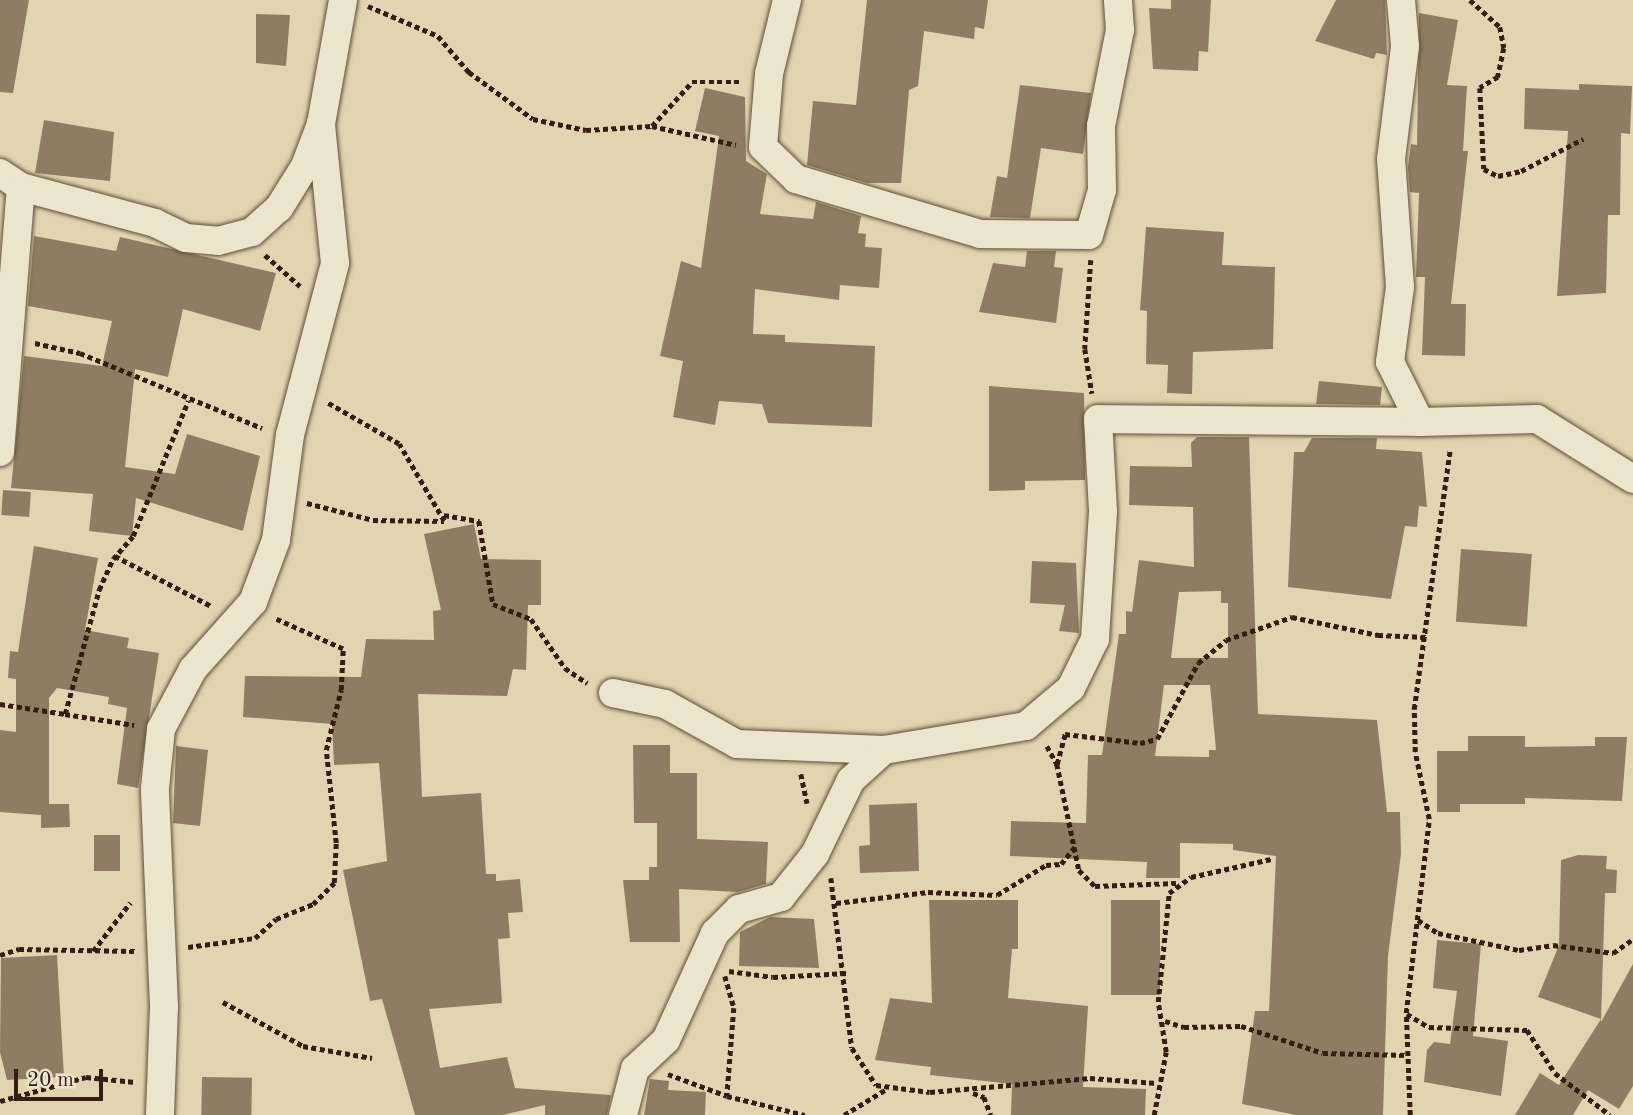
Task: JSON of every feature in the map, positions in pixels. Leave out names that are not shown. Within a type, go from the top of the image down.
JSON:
[{"type":"street","points":[[0,452],[11,331],[11,180],[155,223],[186,239],[218,241],[252,232],[279,208],[305,166],[321,124],[343,0]]},
{"type":"street","points":[[788,0],[769,74],[763,147],[796,179],[980,234],[1089,235],[1102,190],[1101,126],[1120,30],[1118,0]]},
{"type":"street","points":[[1401,0],[1405,46],[1391,159],[1400,287],[1390,362],[1420,422]]},
{"type":"street","points":[[160,1115],[160,950],[155,788],[161,729],[193,669],[244,609],[276,540],[290,435],[335,263],[321,124]]},
{"type":"street","points":[[613,693],[665,704],[737,744],[884,750],[1026,726],[1071,688],[1095,639],[1102,511],[1098,419],[1420,422],[1454,418],[1537,419],[1633,479]]},
{"type":"street","points":[[623,1115],[643,1059],[666,1040],[715,933],[739,909],[782,897],[819,844],[850,780],[884,750]]},
{"type":"path","points":[[343,0],[387,10],[438,36],[487,89],[533,120],[586,130],[652,126],[715,145],[763,147]]},
{"type":"path","points":[[1471,0],[1500,27],[1504,48],[1498,77],[1480,88],[1484,169],[1498,176],[1521,171],[1583,139]]},
{"type":"path","points":[[652,126],[692,82],[745,82],[769,74]]},
{"type":"path","points":[[1089,235],[1085,377],[1098,419]]},
{"type":"path","points":[[261,253],[298,282],[317,328]]},
{"type":"path","points":[[11,331],[23,340],[80,353],[188,401],[290,435]]},
{"type":"path","points":[[303,380],[321,399],[399,444],[444,515],[479,521],[493,604],[531,620],[565,668],[613,693]]},
{"type":"path","points":[[65,714],[81,646],[115,556],[134,536],[188,401]]},
{"type":"path","points":[[1410,1115],[1406,1013],[1429,819],[1415,752],[1414,709],[1427,637],[1454,418]]},
{"type":"path","points":[[279,507],[310,503],[383,520],[438,522],[444,515]]},
{"type":"path","points":[[0,955],[19,948],[160,950],[255,938],[276,919],[313,904],[334,883],[326,750],[341,690],[343,649],[263,613],[244,609],[115,556]]},
{"type":"path","points":[[1057,764],[1065,734],[1140,743],[1157,739],[1198,663],[1226,639],[1292,617],[1377,635],[1427,637]]},
{"type":"path","points":[[0,704],[161,729]]},
{"type":"path","points":[[1026,726],[1057,764],[1080,870],[1095,886],[1176,883],[1271,859]]},
{"type":"path","points":[[796,746],[836,903],[847,973],[852,1048],[869,1080],[885,1090],[969,1091],[1090,1078],[1156,1083]]},
{"type":"path","points":[[836,903],[928,892],[997,895],[1046,865],[1061,864],[1075,847]]},
{"type":"path","points":[[1154,1115],[1156,1083],[1166,1052],[1164,1020],[1158,1002],[1170,932],[1169,893],[1176,883]]},
{"type":"path","points":[[93,951],[134,897]]},
{"type":"path","points":[[1418,919],[1438,933],[1519,950],[1553,945],[1613,953],[1633,940]]},
{"type":"path","points":[[727,1096],[734,1008],[722,969],[773,977],[847,973]]},
{"type":"path","points":[[223,1002],[303,1046],[372,1058]]},
{"type":"path","points":[[1406,1013],[1429,1027],[1527,1030],[1555,1073],[1610,1115]]},
{"type":"path","points":[[1164,1020],[1184,1027],[1241,1026],[1323,1053],[1407,1055]]},
{"type":"path","points":[[643,1059],[727,1096],[805,1115]]},
{"type":"path","points":[[0,1101],[86,1077],[160,1084]]},
{"type":"path","points":[[844,1115],[885,1090]]},
{"type":"path","points":[[969,1091],[984,1097],[991,1115]]},
{"type":"building","points":[[0,0],[29,0],[13,93],[0,92]]},
{"type":"building","points":[[867,0],[988,0],[984,29],[975,27],[974,39],[924,31],[918,86],[909,90],[901,183],[867,183],[807,165],[813,101],[856,105]]},
{"type":"building","points":[[1171,0],[1211,0],[1208,52],[1199,51],[1198,71],[1153,69],[1149,8],[1171,9]]},
{"type":"building","points":[[1336,0],[1385,0],[1387,55],[1376,53],[1374,59],[1315,41]]},
{"type":"building","points":[[1419,13],[1458,20],[1447,85],[1467,86],[1463,151],[1468,151],[1451,304],[1466,304],[1465,356],[1422,355],[1425,277],[1416,277],[1419,193],[1410,192],[1408,167],[1411,144],[1417,145]]},
{"type":"building","points":[[256,14],[290,15],[286,66],[256,63]]},
{"type":"building","points":[[1579,84],[1632,86],[1630,134],[1621,133],[1620,215],[1608,215],[1606,293],[1557,296],[1568,131],[1524,129],[1525,88],[1579,90]]},
{"type":"building","points":[[1020,85],[1091,93],[1083,154],[1041,148],[1030,218],[990,217],[997,176],[1007,178]]},
{"type":"building","points":[[705,88],[745,97],[746,161],[767,174],[760,214],[813,219],[816,202],[861,216],[858,233],[866,234],[865,247],[882,248],[879,288],[840,285],[839,300],[755,289],[753,334],[785,335],[785,342],[875,346],[872,427],[768,423],[762,404],[719,401],[715,425],[673,417],[683,361],[660,356],[681,261],[701,268],[719,136],[695,131]]},
{"type":"building","points":[[44,120],[114,132],[110,181],[35,173]]},
{"type":"building","points":[[1146,227],[1224,232],[1222,265],[1275,267],[1273,349],[1193,352],[1192,394],[1167,393],[1168,365],[1146,364],[1147,311],[1140,310]]},
{"type":"building","points":[[34,236],[116,251],[120,237],[276,273],[260,331],[183,309],[168,377],[135,369],[125,467],[175,474],[187,434],[260,456],[243,531],[136,498],[132,536],[89,531],[93,494],[11,488],[24,356],[102,366],[112,321],[28,306]]},
{"type":"building","points":[[1027,251],[1056,251],[1054,267],[1063,268],[1056,323],[979,312],[993,263],[1025,267]]},
{"type":"building","points":[[1319,381],[1382,387],[1380,405],[1316,404]]},
{"type":"building","points":[[989,386],[1084,393],[1085,480],[1025,481],[1025,490],[989,491]]},
{"type":"building","points":[[1197,437],[1249,437],[1258,714],[1377,720],[1387,812],[1400,812],[1401,854],[1388,956],[1383,1115],[1296,1115],[1242,1104],[1255,1011],[1269,1011],[1276,856],[1233,850],[1233,844],[1180,843],[1180,878],[1146,878],[1147,862],[1010,856],[1011,821],[1086,823],[1088,755],[1102,755],[1119,634],[1126,634],[1126,611],[1132,612],[1139,560],[1194,567],[1193,507],[1129,505],[1130,466],[1192,467],[1191,443]],"holes":[[[1221,591],[1221,603],[1228,603],[1228,658],[1171,658],[1179,592]],[[1164,685],[1210,685],[1216,750],[1209,750],[1209,757],[1155,756]]]},
{"type":"building","points":[[1312,438],[1377,438],[1376,449],[1422,452],[1427,507],[1419,506],[1417,527],[1405,526],[1391,599],[1288,587],[1294,452],[1304,452]]},
{"type":"building","points":[[3,490],[31,492],[29,517],[1,515]]},
{"type":"building","points":[[474,524],[481,559],[541,560],[541,605],[528,605],[526,670],[513,669],[507,696],[418,694],[422,797],[481,793],[486,874],[496,874],[496,881],[520,879],[523,912],[508,913],[510,938],[498,939],[502,1003],[429,1009],[440,1068],[507,1057],[515,1088],[611,1095],[607,1115],[545,1115],[545,1105],[503,1115],[415,1115],[382,999],[370,1001],[343,870],[387,861],[379,763],[334,765],[332,724],[243,717],[245,676],[361,677],[366,639],[434,640],[433,611],[441,610],[424,534]]},
{"type":"building","points":[[34,546],[98,558],[85,630],[129,638],[127,648],[159,653],[138,788],[117,784],[127,708],[108,704],[109,697],[57,688],[49,698],[49,804],[69,804],[70,827],[41,828],[41,815],[0,812],[0,730],[16,732],[16,679],[8,678],[10,651],[18,652]]},
{"type":"building","points":[[1461,549],[1532,554],[1527,627],[1456,622]]},
{"type":"building","points":[[1032,561],[1076,563],[1079,633],[1059,631],[1065,605],[1030,603]]},
{"type":"building","points":[[1468,736],[1525,736],[1525,747],[1595,746],[1595,737],[1627,737],[1622,801],[1525,798],[1525,804],[1460,804],[1460,812],[1437,812],[1437,751],[1468,751]]},
{"type":"building","points":[[633,745],[670,745],[670,773],[697,773],[697,839],[768,842],[766,884],[738,892],[679,889],[680,942],[630,942],[623,880],[649,880],[649,867],[657,867],[657,823],[634,823]]},
{"type":"building","points":[[176,746],[208,750],[200,826],[173,823]]},
{"type":"building","points":[[917,803],[919,871],[860,873],[859,846],[870,845],[869,805]]},
{"type":"building","points":[[94,835],[120,835],[120,871],[94,871]]},
{"type":"building","points":[[1578,855],[1607,856],[1606,869],[1617,870],[1616,893],[1605,893],[1601,1022],[1633,964],[1633,1086],[1619,1109],[1588,1090],[1573,1115],[1515,1115],[1540,1073],[1559,1085],[1601,1019],[1538,997],[1559,945],[1561,860]]},
{"type":"building","points":[[929,900],[1018,900],[1018,949],[1012,949],[1008,998],[1088,1006],[1083,1087],[1146,1089],[1145,1115],[1011,1115],[1012,1084],[930,1075],[931,1067],[875,1060],[890,998],[932,1003]]},
{"type":"building","points":[[1111,900],[1160,900],[1160,995],[1111,995]]},
{"type":"building","points":[[770,917],[814,919],[819,968],[739,966],[740,932]]},
{"type":"building","points":[[1437,940],[1481,944],[1473,1036],[1508,1041],[1501,1096],[1424,1082],[1427,1050],[1434,1042],[1450,1044],[1457,991],[1433,988]]},
{"type":"building","points":[[57,955],[64,1077],[7,1080],[0,1052],[1,958]]},
{"type":"building","points":[[202,1077],[252,1078],[251,1115],[201,1115]]},
{"type":"building","points":[[650,1079],[669,1081],[668,1090],[706,1092],[705,1115],[644,1115]]}]
